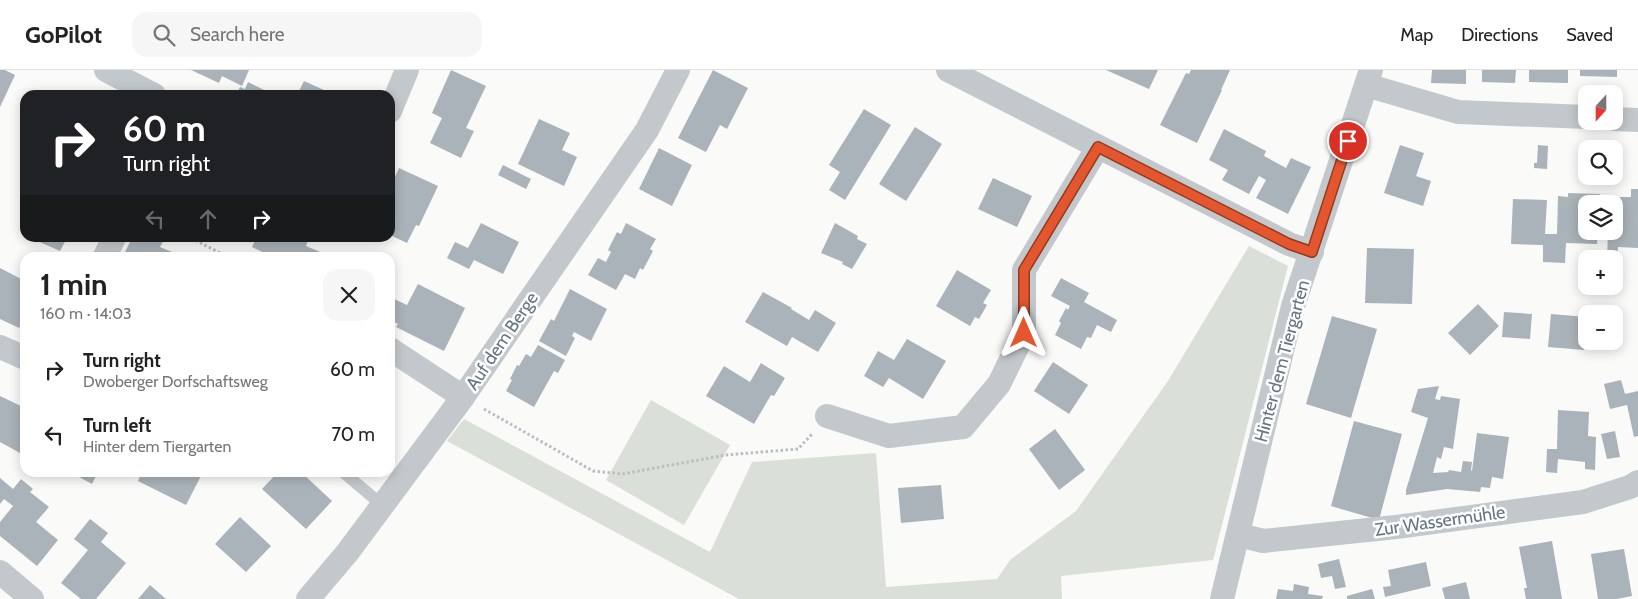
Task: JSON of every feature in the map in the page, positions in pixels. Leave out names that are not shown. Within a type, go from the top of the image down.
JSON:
[{"type":"street","points":[[106,70],[144,90]]},
{"type":"street","points":[[395,98],[407,70]]},
{"type":"street","name":"Auf dem Berge","points":[[308,599],[347,553],[463,397],[647,130],[678,70]]},
{"type":"street","points":[[948,70],[1289,244],[1312,252]]},
{"type":"street","points":[[1368,77],[1458,112],[1578,117]]},
{"type":"street","name":"Hinter dem Tiergarten","points":[[1222,599],[1293,306],[1368,77]]},
{"type":"street","points":[[1623,119],[1638,120]]},
{"type":"street","points":[[827,416],[889,436],[963,428],[1000,384],[1024,333],[1024,270],[1098,147]]},
{"type":"street","points":[[0,347],[20,356]]},
{"type":"street","points":[[395,352],[463,397]]},
{"type":"street","name":"Zur Wassermühle","points":[[1239,535],[1263,541],[1396,527],[1583,502],[1630,487],[1638,482]]},
{"type":"street","points":[[0,572],[32,599]]},
{"type":"lane","points":[[349,477],[382,505]]},
{"type":"path","points":[[199,242],[218,252]]},
{"type":"path","points":[[463,397],[593,470],[622,474],[726,455],[798,449],[827,416]]},
{"type":"shaded area","points":[[1249,246],[1288,266],[1213,560],[1061,576],[1062,599],[739,599],[447,441],[464,419],[710,552],[752,462],[876,453],[886,587],[997,579],[1010,560],[1076,511],[1168,381]]},
{"type":"shaded area","points":[[651,400],[730,445],[684,525],[606,480]]},
{"type":"building","points":[[0,70],[5,70],[15,75],[0,107]]},
{"type":"building","points":[[191,70],[249,70],[242,86],[222,76],[219,83]]},
{"type":"building","points":[[451,70],[486,86],[466,128],[474,131],[461,158],[430,143],[442,118],[432,113]]},
{"type":"building","points":[[713,70],[748,88],[727,129],[720,125],[706,152],[678,138]]},
{"type":"building","points":[[1106,70],[1158,70],[1149,89]]},
{"type":"building","points":[[1191,70],[1230,70],[1197,143],[1160,125],[1186,73],[1189,74]]},
{"type":"building","points":[[1432,70],[1466,70],[1466,84],[1431,83]]},
{"type":"building","points":[[1482,70],[1516,70],[1515,83],[1482,82]]},
{"type":"building","points":[[1529,70],[1568,70],[1568,83],[1529,82]]},
{"type":"building","points":[[1580,70],[1617,70],[1617,77],[1580,76]]},
{"type":"building","points":[[304,81],[324,90],[300,90]]},
{"type":"building","points":[[248,82],[264,90],[238,90],[240,87],[245,89]]},
{"type":"building","points":[[864,109],[891,125],[845,200],[829,190],[840,172],[829,165]]},
{"type":"building","points":[[539,119],[570,133],[562,150],[577,157],[564,186],[518,164]]},
{"type":"building","points":[[915,127],[942,144],[906,201],[879,184]]},
{"type":"building","points":[[1224,129],[1266,151],[1264,156],[1286,168],[1291,158],[1311,167],[1288,214],[1256,198],[1266,180],[1259,176],[1249,194],[1222,180],[1228,170],[1209,160]]},
{"type":"building","points":[[1400,145],[1424,153],[1416,176],[1431,181],[1423,206],[1384,193]]},
{"type":"building","points":[[1538,145],[1548,146],[1547,169],[1534,168],[1534,163],[1537,163]]},
{"type":"building","points":[[659,148],[692,165],[672,206],[639,189]]},
{"type":"building","points":[[503,165],[531,179],[526,189],[498,175]]},
{"type":"building","points":[[399,168],[438,186],[419,226],[416,225],[407,243],[395,237],[395,177]]},
{"type":"building","points":[[993,178],[1032,196],[1017,227],[978,209]]},
{"type":"building","points":[[1631,189],[1638,189],[1638,248],[1618,247],[1618,250],[1607,250],[1608,240],[1623,240],[1623,197],[1631,197]]},
{"type":"building","points":[[1568,193],[1600,194],[1578,195],[1578,240],[1597,240],[1597,244],[1566,243],[1565,263],[1543,262],[1543,245],[1511,244],[1513,199],[1547,200],[1545,234],[1557,234],[1558,196],[1568,197]]},
{"type":"building","points":[[481,223],[519,242],[503,274],[474,260],[469,269],[447,258],[455,242],[468,248]]},
{"type":"building","points":[[626,223],[656,239],[650,249],[653,251],[643,270],[640,268],[635,279],[625,274],[616,290],[588,275],[598,258],[606,262],[611,252],[608,250],[617,232],[621,234]]},
{"type":"building","points":[[835,223],[858,236],[857,239],[867,244],[852,269],[842,264],[843,262],[821,253]]},
{"type":"building","points":[[40,242],[65,242],[60,251]]},
{"type":"building","points":[[130,242],[163,242],[160,247],[172,252],[125,252]]},
{"type":"building","points":[[254,242],[308,242],[306,246],[320,252],[262,252],[252,247]]},
{"type":"building","points":[[1367,248],[1414,249],[1412,304],[1365,303]]},
{"type":"building","points":[[0,268],[20,278],[20,326],[19,328],[0,319]]},
{"type":"building","points":[[957,270],[991,290],[983,303],[987,305],[979,319],[975,317],[970,326],[936,306]]},
{"type":"building","points":[[1061,278],[1089,293],[1084,302],[1117,320],[1111,332],[1097,325],[1091,338],[1087,337],[1081,349],[1055,335],[1061,323],[1059,321],[1066,308],[1068,310],[1070,306],[1051,296]]},
{"type":"building","points":[[418,284],[465,308],[444,351],[396,327],[398,324],[395,322],[395,299],[407,305]]},
{"type":"building","points":[[570,289],[607,309],[591,341],[574,332],[572,336],[575,338],[566,356],[539,341],[551,319],[554,321]]},
{"type":"building","points":[[763,292],[809,320],[815,310],[836,323],[818,352],[792,337],[787,346],[745,322]]},
{"type":"building","points":[[1478,304],[1499,326],[1470,355],[1448,333]]},
{"type":"building","points":[[1504,312],[1532,314],[1530,339],[1502,337]]},
{"type":"building","points":[[1551,314],[1578,316],[1578,350],[1548,347]]},
{"type":"building","points":[[1332,316],[1377,329],[1351,418],[1306,404]]},
{"type":"building","points":[[907,339],[946,361],[923,399],[889,378],[883,387],[864,376],[878,351],[894,360]]},
{"type":"building","points":[[538,345],[565,360],[558,373],[554,371],[534,407],[506,391],[517,365],[519,366],[526,354],[531,357]]},
{"type":"building","points":[[1053,362],[1088,385],[1069,414],[1034,391]]},
{"type":"building","points":[[761,363],[785,378],[774,396],[771,395],[754,424],[706,396],[724,366],[750,382]]},
{"type":"building","points":[[1621,380],[1625,394],[1638,391],[1638,436],[1634,437],[1627,405],[1610,409],[1604,384]]},
{"type":"building","points":[[1439,386],[1435,399],[1440,400],[1441,396],[1460,399],[1453,449],[1444,447],[1441,459],[1437,457],[1433,473],[1448,472],[1449,470],[1461,472],[1463,461],[1472,462],[1472,471],[1477,433],[1509,437],[1503,479],[1492,477],[1490,488],[1481,487],[1480,492],[1447,489],[1406,495],[1428,418],[1411,412],[1418,389]]},
{"type":"building","points":[[0,396],[20,406],[20,453],[0,442]]},
{"type":"building","points":[[1558,410],[1589,412],[1588,436],[1596,437],[1595,470],[1585,469],[1585,462],[1558,459],[1557,473],[1546,472],[1547,449],[1557,449]]},
{"type":"building","points":[[1354,421],[1402,434],[1379,520],[1331,506]]},
{"type":"building","points":[[1055,429],[1085,470],[1059,490],[1029,449]]},
{"type":"building","points":[[1615,431],[1620,457],[1607,459],[1601,434]]},
{"type":"building","points":[[79,477],[96,477],[92,484]]},
{"type":"building","points":[[140,477],[200,477],[186,505],[138,481]]},
{"type":"building","points":[[273,477],[306,477],[332,501],[306,529],[262,489]]},
{"type":"building","points":[[0,478],[13,489],[21,479],[33,489],[30,492],[49,507],[36,522],[58,540],[37,566],[0,536],[0,522],[13,506],[4,499],[0,504]]},
{"type":"building","points":[[941,485],[944,519],[901,523],[898,488]]},
{"type":"building","points":[[240,517],[271,546],[246,572],[215,544]]},
{"type":"building","points":[[90,519],[108,533],[101,542],[126,563],[96,599],[81,599],[61,583],[88,550],[74,539]]},
{"type":"building","points":[[1552,541],[1562,599],[1526,599],[1524,588],[1527,588],[1519,547]]},
{"type":"building","points":[[1624,549],[1632,596],[1617,599],[1598,599],[1591,554]]},
{"type":"building","points":[[1339,559],[1346,587],[1335,589],[1332,576],[1321,578],[1318,564]]},
{"type":"building","points":[[1426,562],[1431,586],[1385,597],[1383,587],[1391,586],[1388,570]]},
{"type":"building","points":[[1466,582],[1470,599],[1445,599],[1442,588]]},
{"type":"building","points":[[1294,584],[1309,587],[1308,594],[1323,596],[1322,599],[1276,599],[1278,589],[1293,591]]},
{"type":"building","points":[[150,585],[166,599],[138,599]]},
{"type":"building","points":[[1372,589],[1375,599],[1347,599],[1347,596]]},
{"type":"route","points":[[1024,333],[1024,270],[1098,147],[1289,244],[1312,252],[1348,141]]}]
